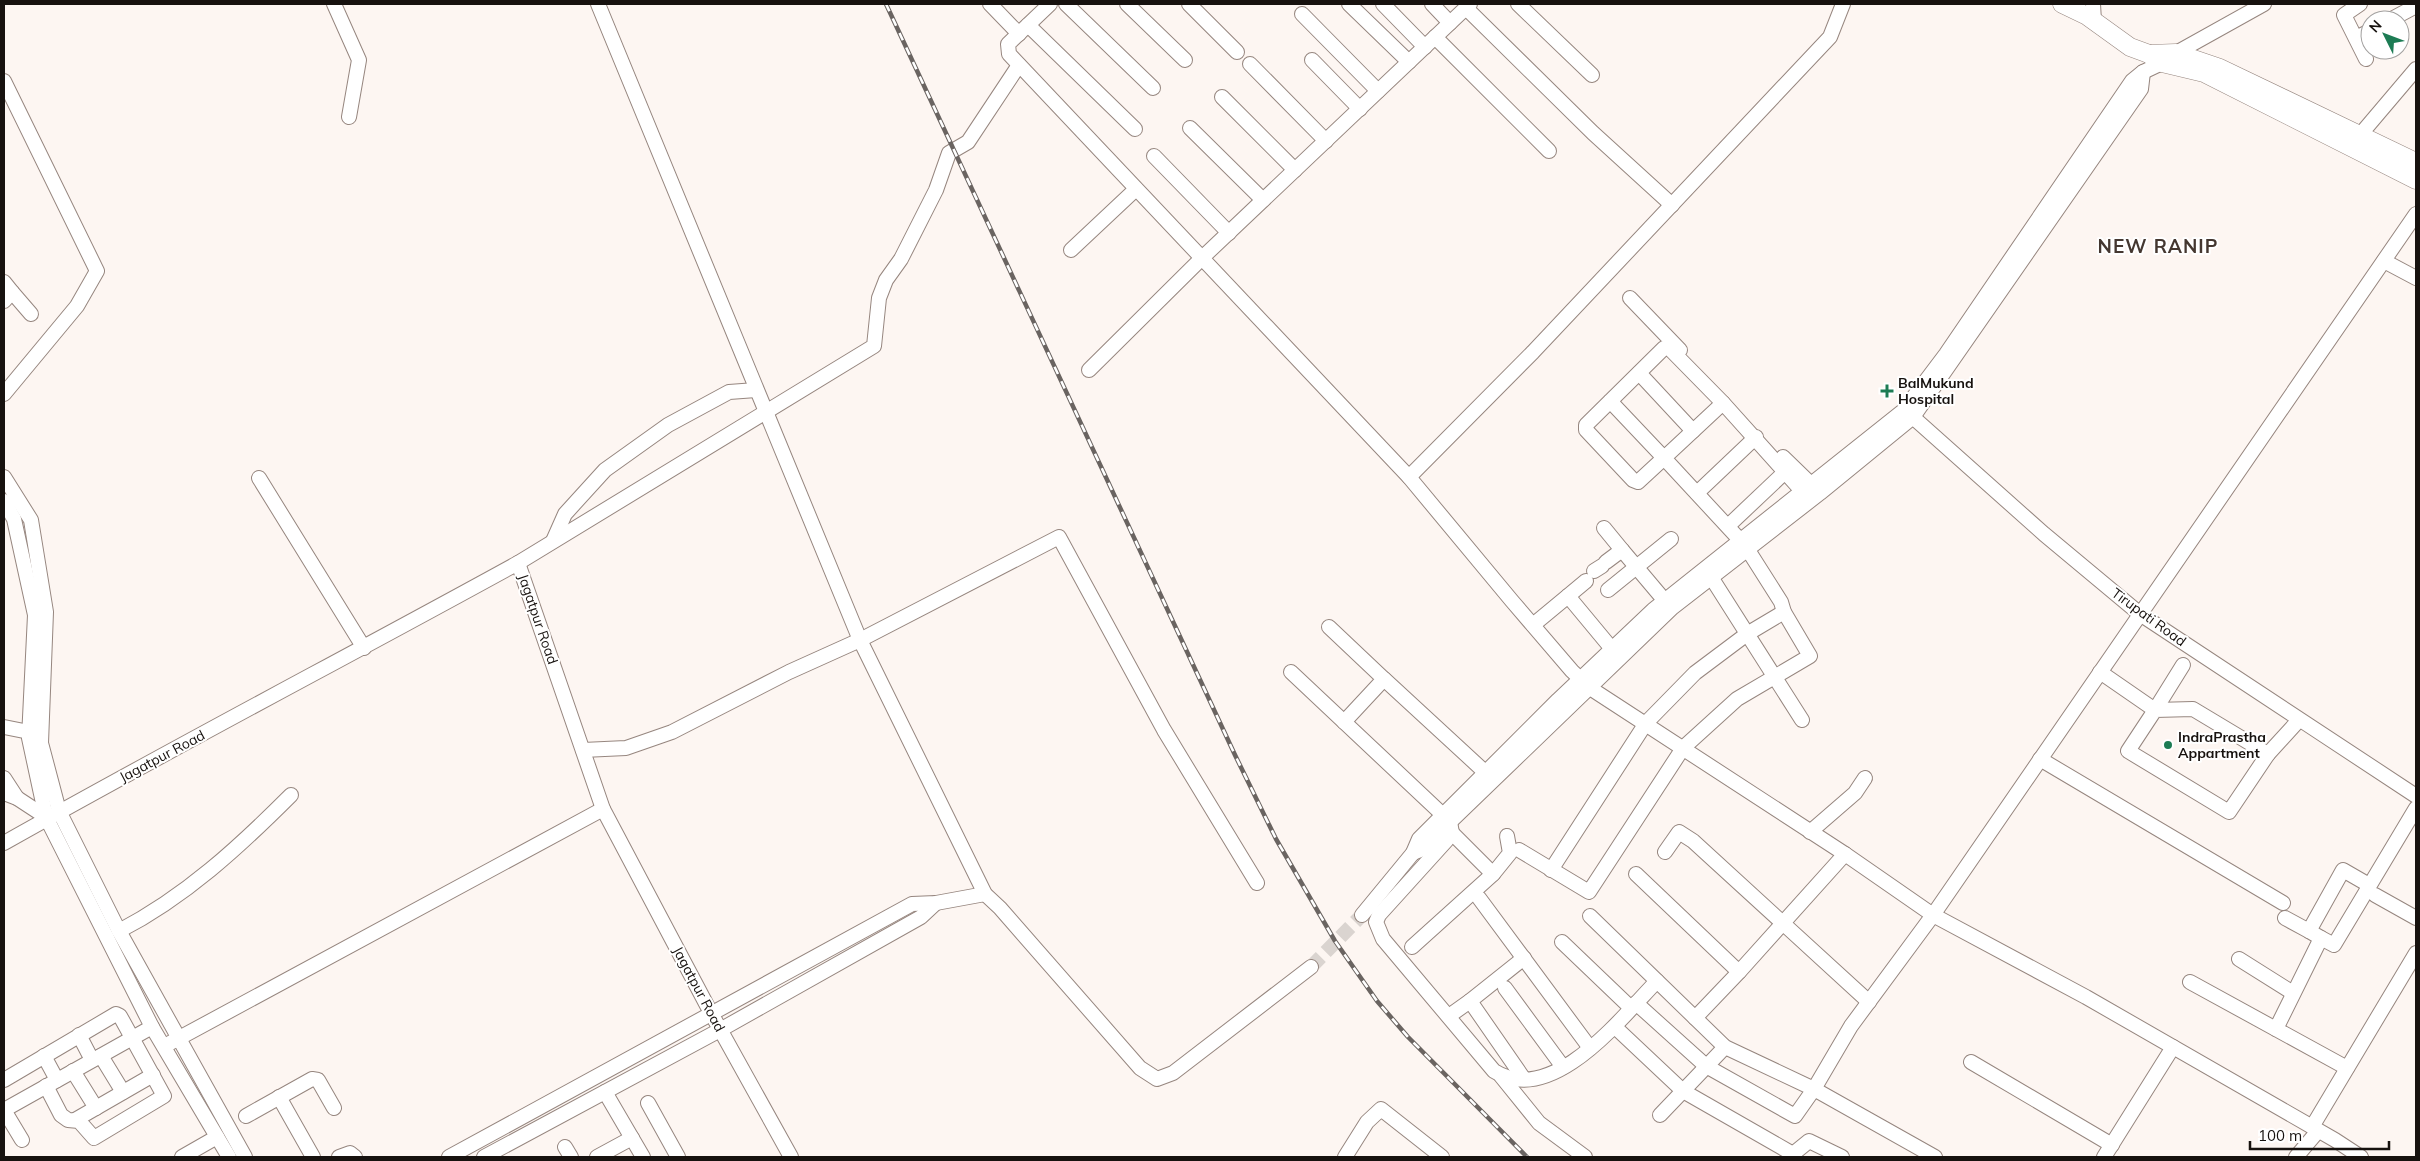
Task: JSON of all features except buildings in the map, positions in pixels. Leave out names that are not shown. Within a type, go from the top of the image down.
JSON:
[{"type":"main road","points":[[2062,4],[2093,12],[2130,47],[2204,73],[2416,180]]},
{"type":"main road","points":[[2162,57],[2220,68],[2416,162]]},
{"type":"street","points":[[334,4],[360,60],[349,118]]},
{"type":"street","points":[[598,4],[860,640],[985,894],[1000,908],[1140,1068],[1157,1079],[1173,1073],[1310,967]]},
{"type":"street","points":[[990,4],[1024,30],[1136,129]]},
{"type":"street","points":[[1050,4],[1008,44],[1007,49],[1019,65],[1203,257],[1409,477],[1585,684],[1845,854],[1933,915],[2086,997],[2361,1157]]},
{"type":"street","points":[[1066,4],[1153,88]]},
{"type":"street","points":[[1127,4],[1185,60]]},
{"type":"street","points":[[1190,4],[1237,52]]},
{"type":"street","points":[[1348,4],[1409,62]]},
{"type":"street","points":[[1383,4],[1425,47]]},
{"type":"street","points":[[1432,4],[1450,23]]},
{"type":"street","points":[[1518,4],[1592,75]]},
{"type":"street","points":[[1409,477],[1533,352],[1830,37],[1843,4]]},
{"type":"street","points":[[1362,915],[1412,853],[1425,848],[1585,684],[1612,649],[1665,601],[1744,545],[1909,413],[1946,354],[2132,81],[2162,57],[2264,4]]},
{"type":"street","points":[[2360,4],[2344,15],[2360,46]]},
{"type":"street","points":[[1089,370],[1203,257],[1468,6],[1594,133],[1672,205]]},
{"type":"street","points":[[1302,14],[1378,91]]},
{"type":"street","points":[[2356,38],[2360,36]]},
{"type":"street","points":[[1435,37],[1549,151]]},
{"type":"street","points":[[1312,60],[1360,109]]},
{"type":"street","points":[[1250,64],[1326,141]]},
{"type":"street","points":[[518,562],[874,346],[880,298],[886,280],[901,259],[936,190],[950,153],[968,142],[1019,65]]},
{"type":"street","points":[[2360,135],[2416,69]]},
{"type":"street","points":[[4,81],[97,271],[77,306],[4,394]]},
{"type":"street","points":[[1222,97],[1295,170]]},
{"type":"street","points":[[1190,128],[1263,200]]},
{"type":"street","points":[[1154,156],[1229,233]]},
{"type":"street","points":[[1071,250],[1136,189]]},
{"type":"street","points":[[1562,942],[1633,1006],[1706,1066],[1796,1116],[1851,1026],[1933,915],[2416,214]]},
{"type":"street","points":[[2384,261],[2416,278]]},
{"type":"street","points":[[6,292],[31,314]]},
{"type":"street","points":[[1630,298],[1811,490]]},
{"type":"street","points":[[1723,403],[1638,482],[1633,480],[1585,428],[1666,347],[1723,403],[1756,437],[1786,472],[1811,490]]},
{"type":"street","points":[[1639,373],[1694,431]]},
{"type":"street","points":[[552,541],[566,514],[605,470],[668,426],[729,392],[756,390]]},
{"type":"street","points":[[1519,850],[1589,892],[1683,748],[1737,699],[1810,656],[1784,612],[1781,602],[1744,545],[1610,402]]},
{"type":"street","name":"Tirupati Road","points":[[1909,413],[2044,534],[2140,614],[2416,796]]},
{"type":"street","points":[[1697,493],[1756,437]]},
{"type":"street","points":[[1728,526],[1786,472]]},
{"type":"street","points":[[4,477],[31,520],[46,612],[41,743],[59,811],[119,931],[245,1157]]},
{"type":"street","points":[[259,478],[364,648]]},
{"type":"street","points":[[4,501],[14,519],[35,615],[29,732],[46,817],[152,1027],[229,1157]]},
{"type":"street","points":[[1604,528],[1665,601]]},
{"type":"street","points":[[583,750],[626,748],[672,732],[789,672],[860,640],[1059,537],[1164,730],[1257,882]]},
{"type":"street","points":[[1608,590],[1670,539]]},
{"type":"street","points":[[1585,1157],[1539,1123],[1501,1076],[1486,1063],[1449,1016],[1383,939],[1376,922],[1379,915],[1486,773],[1672,608],[1711,577],[1744,545]]},
{"type":"street","points":[[1533,625],[1622,550]]},
{"type":"street","name":"Jagatpur Road","points":[[4,843],[46,817],[364,648],[518,562],[603,809],[720,1030],[791,1157]]},
{"type":"street","points":[[1711,577],[1802,720]]},
{"type":"street","points":[[1568,596],[1612,649]]},
{"type":"street","points":[[1551,870],[1646,723],[1695,673],[1747,634],[1784,612]]},
{"type":"street","points":[[1329,627],[1486,773]]},
{"type":"street","points":[[2183,665],[2128,751],[2229,812],[2268,754],[2299,720]]},
{"type":"street","points":[[1291,672],[1448,823],[1493,874]]},
{"type":"street","points":[[2100,672],[2155,710],[2193,709],[2268,754]]},
{"type":"street","points":[[1344,722],[1384,679]]},
{"type":"street","points":[[4,727],[29,732]]},
{"type":"street","points":[[2040,759],[2283,903]]},
{"type":"street","points":[[4,778],[17,798]]},
{"type":"street","points":[[1810,832],[1855,793],[1866,778]]},
{"type":"street","points":[[4,793],[17,798],[46,817]]},
{"type":"street","points":[[119,931],[147,917],[179,896],[247,839],[291,795]]},
{"type":"street","points":[[2285,918],[2334,945],[2372,890],[2416,808]]},
{"type":"street","points":[[164,1046],[603,809]]},
{"type":"street","points":[[1665,852],[1679,832],[1693,841],[1784,922],[1869,1002]]},
{"type":"street","points":[[1412,947],[1493,874],[1510,853],[1507,836]]},
{"type":"street","points":[[1695,1018],[1845,854]]},
{"type":"street","points":[[2308,931],[2343,870],[2416,918]]},
{"type":"street","points":[[1636,874],[1739,972]]},
{"type":"street","points":[[449,1157],[912,904],[936,903],[985,894]]},
{"type":"street","points":[[1479,898],[1590,1048]]},
{"type":"street","points":[[484,1157],[720,1030],[921,917],[936,903]]},
{"type":"street","points":[[1590,916],[1725,1047],[1814,1089],[1935,1157]]},
{"type":"street","points":[[2276,1029],[2321,938]]},
{"type":"street","points":[[843,941],[851,956]]},
{"type":"street","points":[[2296,1157],[2315,1129],[2347,1068],[2416,953]]},
{"type":"street","points":[[1449,1016],[1524,958]]},
{"type":"street","points":[[2239,959],[2293,993]]},
{"type":"street","points":[[1501,1076],[1524,1079],[1544,1078],[1563,1067],[1590,1048],[1615,1026],[1656,981]]},
{"type":"street","points":[[2190,982],[2347,1068]]},
{"type":"street","points":[[1505,988],[1563,1067]]},
{"type":"street","points":[[1470,1001],[1524,1079]]},
{"type":"street","points":[[4,1080],[44,1056],[116,1014],[120,1016],[164,1096],[94,1138],[79,1121],[68,1120],[61,1115],[44,1056]]},
{"type":"street","points":[[1615,1026],[1683,1091],[1793,1154],[1808,1141],[1842,1157]]},
{"type":"street","points":[[22,1140],[4,1110],[152,1027]]},
{"type":"street","points":[[79,1036],[123,1092]]},
{"type":"street","points":[[1660,1115],[1725,1047]]},
{"type":"street","points":[[2104,1157],[2173,1047]]},
{"type":"street","points":[[1971,1062],[2112,1145]]},
{"type":"street","points":[[74,1071],[96,1108]]},
{"type":"street","points":[[75,1120],[153,1076]]},
{"type":"street","points":[[246,1116],[316,1079],[334,1108]]},
{"type":"street","points":[[605,1092],[643,1157]]},
{"type":"street","points":[[279,1097],[313,1157]]},
{"type":"street","points":[[648,1103],[678,1157]]},
{"type":"street","points":[[1345,1157],[1367,1122],[1380,1109],[1442,1157]]},
{"type":"street","points":[[182,1157],[217,1137]]},
{"type":"street","points":[[606,1155],[632,1138]]},
{"type":"street","points":[[339,1157],[347,1153],[355,1157]]},
{"type":"tunnel","points":[[1311,967],[1362,915]]},
{"type":"railway","points":[[886,4],[1235,755],[1276,839],[1335,941],[1377,1001],[1408,1037],[1527,1157]]},
{"type":"place","name":"BalMukund Hospital","points":[[1887,391]]},
{"type":"place","name":"IndraPrastha Appartment","points":[[2168,745]]},
{"type":"district","name":"NEW RANIP","points":[[2158,246]]}]
